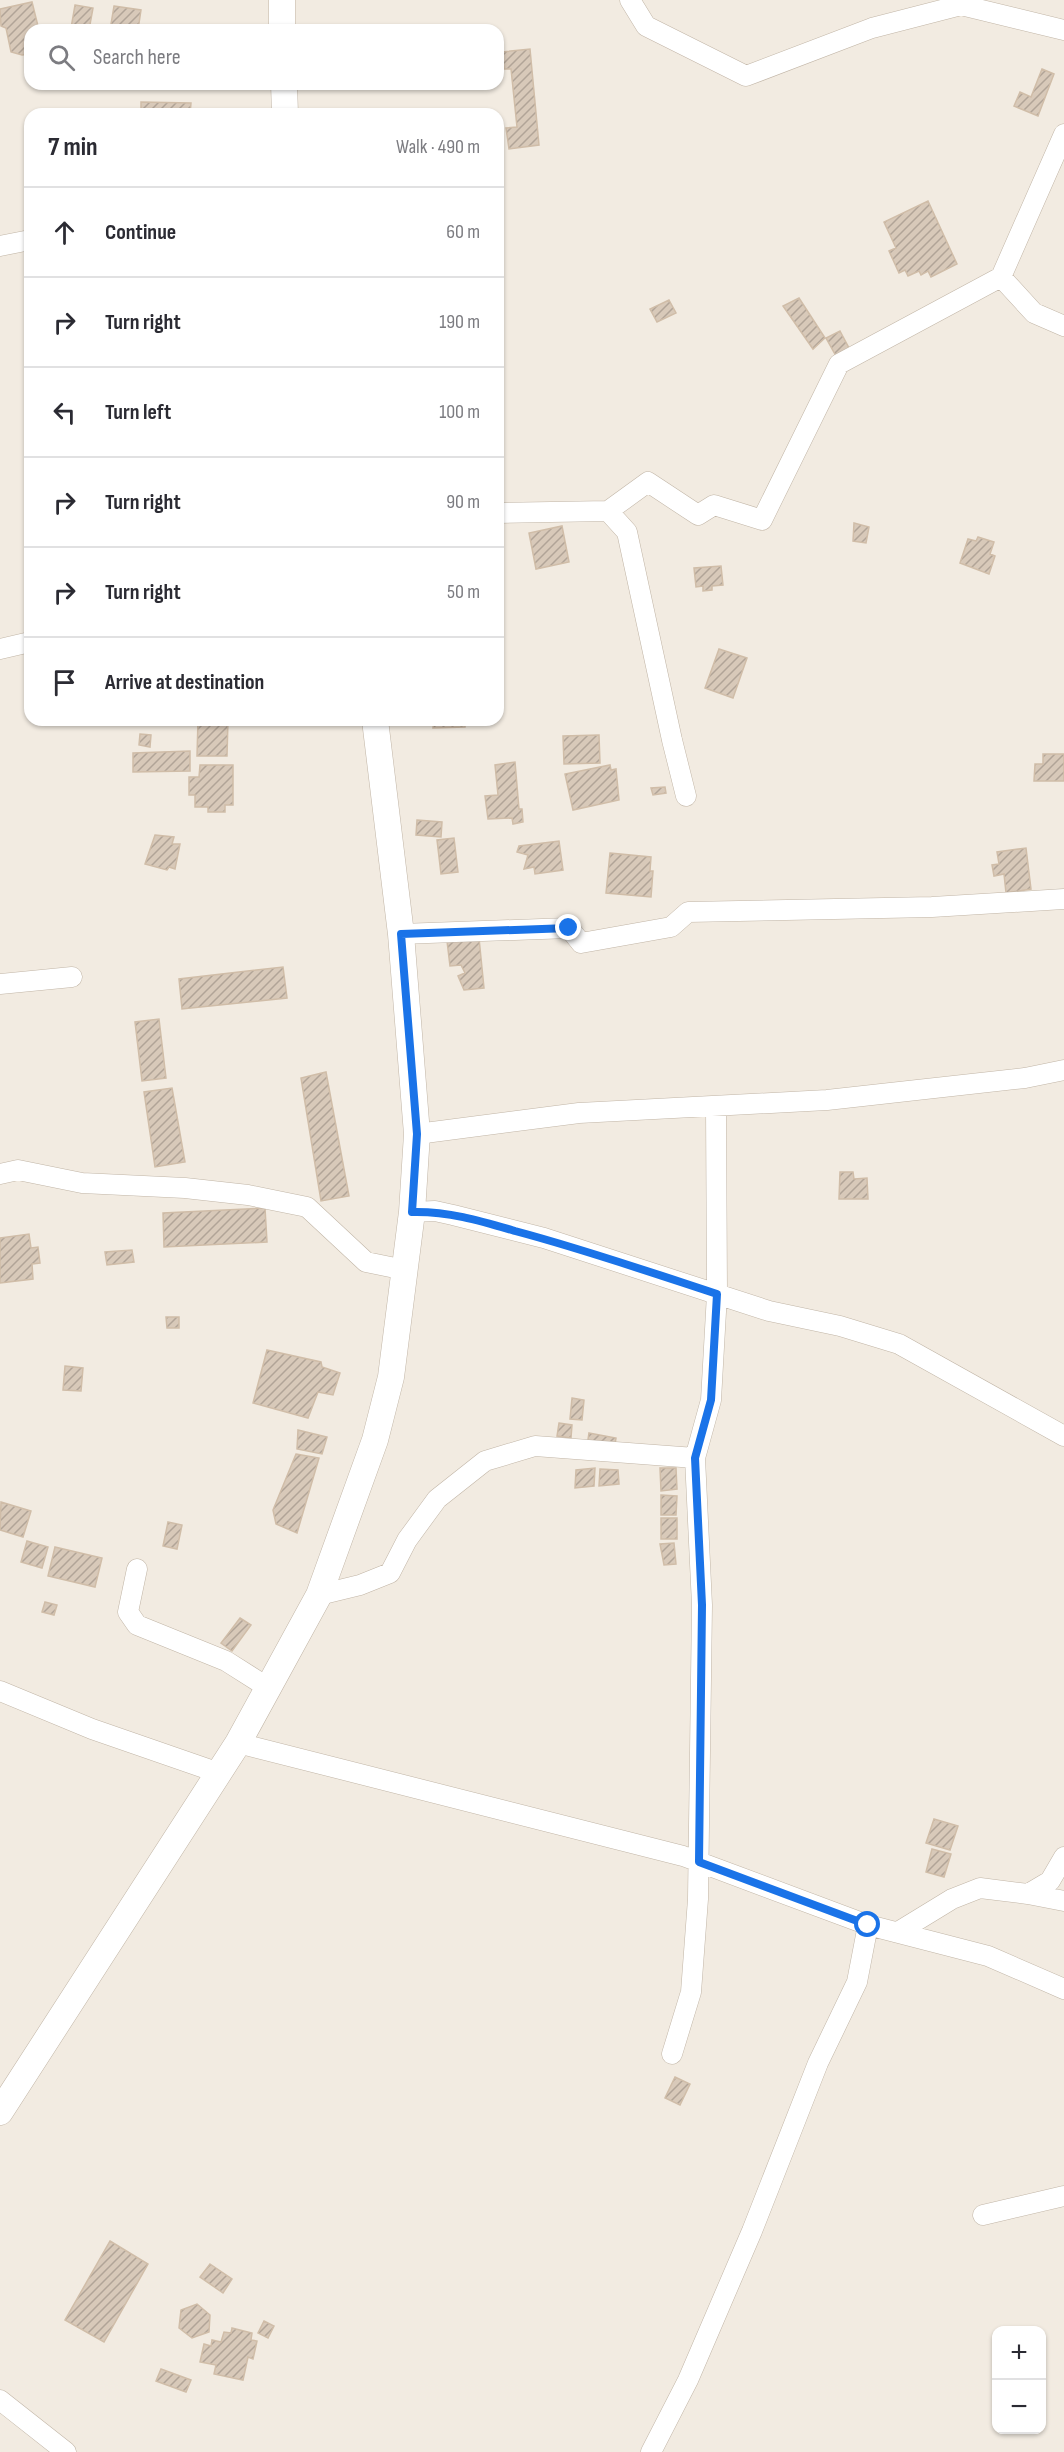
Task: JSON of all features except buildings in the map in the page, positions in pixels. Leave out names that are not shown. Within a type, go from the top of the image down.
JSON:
[{"type":"street","points":[[282,0],[282,24]]},
{"type":"street","points":[[630,0],[646,26],[746,76],[872,28],[961,5],[1064,30]]},
{"type":"street","points":[[284,90],[285,108]]},
{"type":"street","points":[[504,513],[608,511],[648,482],[698,514],[714,505],[762,520],[839,364],[1001,277],[1064,134]]},
{"type":"street","points":[[0,246],[24,241]]},
{"type":"street","points":[[1001,277],[1034,313],[1064,326]]},
{"type":"street","points":[[608,511],[627,532],[686,796]]},
{"type":"street","points":[[0,649],[24,643]]},
{"type":"street","points":[[0,2112],[238,1743],[319,1595],[375,1440],[391,1377],[412,1212],[417,1134],[401,934],[376,726]]},
{"type":"street","points":[[401,934],[569,928],[581,943],[671,927],[688,912],[932,907],[1064,898]]},
{"type":"street","points":[[0,984],[72,977]]},
{"type":"street","points":[[417,1134],[579,1113],[827,1100],[1025,1078],[1064,1070]]},
{"type":"street","points":[[672,2054],[691,1992],[699,1862],[702,1605],[695,1458],[711,1400],[717,1294],[716,1106]]},
{"type":"street","points":[[0,1174],[18,1170],[82,1183],[185,1188],[248,1195],[307,1207],[366,1262],[405,1270]]},
{"type":"street","points":[[412,1212],[435,1211],[522,1232],[769,1311],[840,1326],[899,1344],[1064,1436]]},
{"type":"street","points":[[319,1595],[360,1585],[390,1573],[407,1540],[437,1499],[485,1461],[535,1446],[695,1458]]},
{"type":"street","points":[[137,1569],[128,1612],[137,1625],[226,1661],[267,1687]]},
{"type":"street","points":[[0,1691],[92,1729],[219,1773]]},
{"type":"street","points":[[238,1743],[699,1862],[868,1925],[988,1956],[1064,1989]]},
{"type":"street","points":[[1028,1894],[1050,1881],[1064,1857]]},
{"type":"street","points":[[898,1932],[952,1899],[980,1888],[1064,1901]]},
{"type":"street","points":[[651,2452],[688,2380],[752,2231],[818,2063],[856,1982],[868,1925]]},
{"type":"street","points":[[983,2215],[1064,2196]]},
{"type":"street","points":[[0,2400],[66,2452]]},
{"type":"route","points":[[569,928],[401,934],[417,1134],[412,1212],[435,1211],[544,1238],[717,1294],[711,1400],[695,1458],[702,1605],[699,1862],[868,1925]]}]
